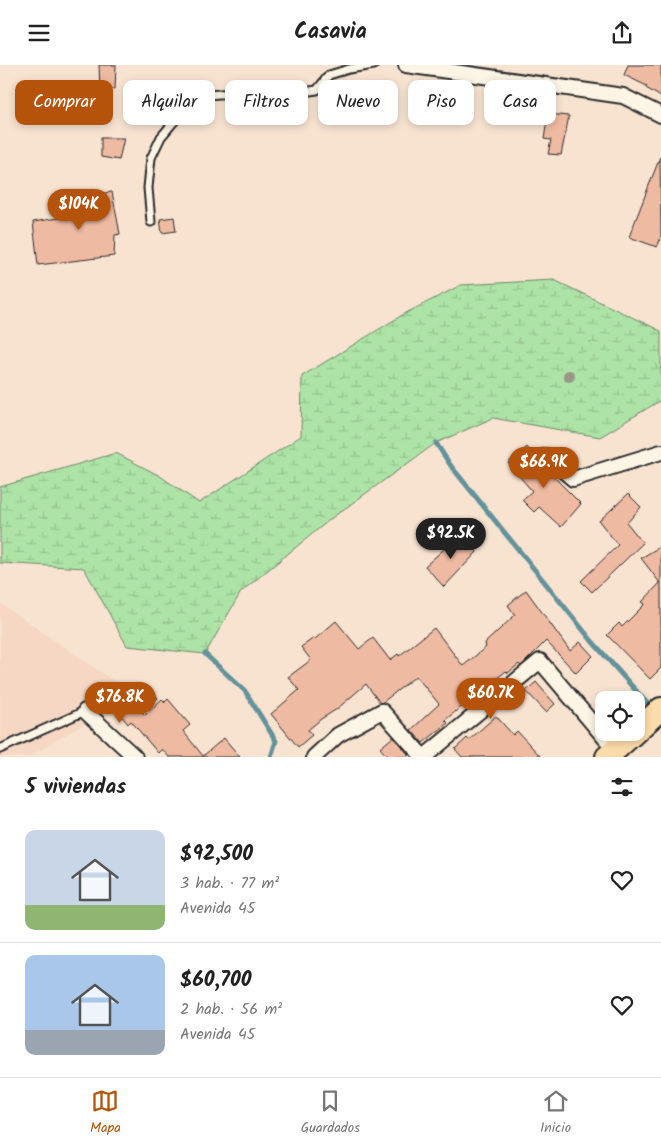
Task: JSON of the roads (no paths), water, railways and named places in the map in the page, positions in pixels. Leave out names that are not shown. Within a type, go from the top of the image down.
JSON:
[{"type":"main road","points":[[611,753],[646,722]]},
{"type":"street","points":[[406,65],[623,96],[661,115]]},
{"type":"street","points":[[546,456],[573,479],[661,452]]},
{"type":"street","points":[[314,757],[338,735],[382,711],[424,757],[540,661],[611,753]]},
{"type":"street","points":[[85,711],[135,757]]},
{"type":"lane","points":[[151,222],[148,188],[151,158],[161,137],[182,112],[207,95],[259,91],[303,92],[317,90],[329,75],[349,69],[374,65]]},
{"type":"lane","points":[[0,749],[85,711]]},
{"type":"waterway","points":[[436,443],[451,466],[592,641],[653,710]]},
{"type":"waterway","points":[[205,654],[245,691],[276,741],[271,757]]}]
